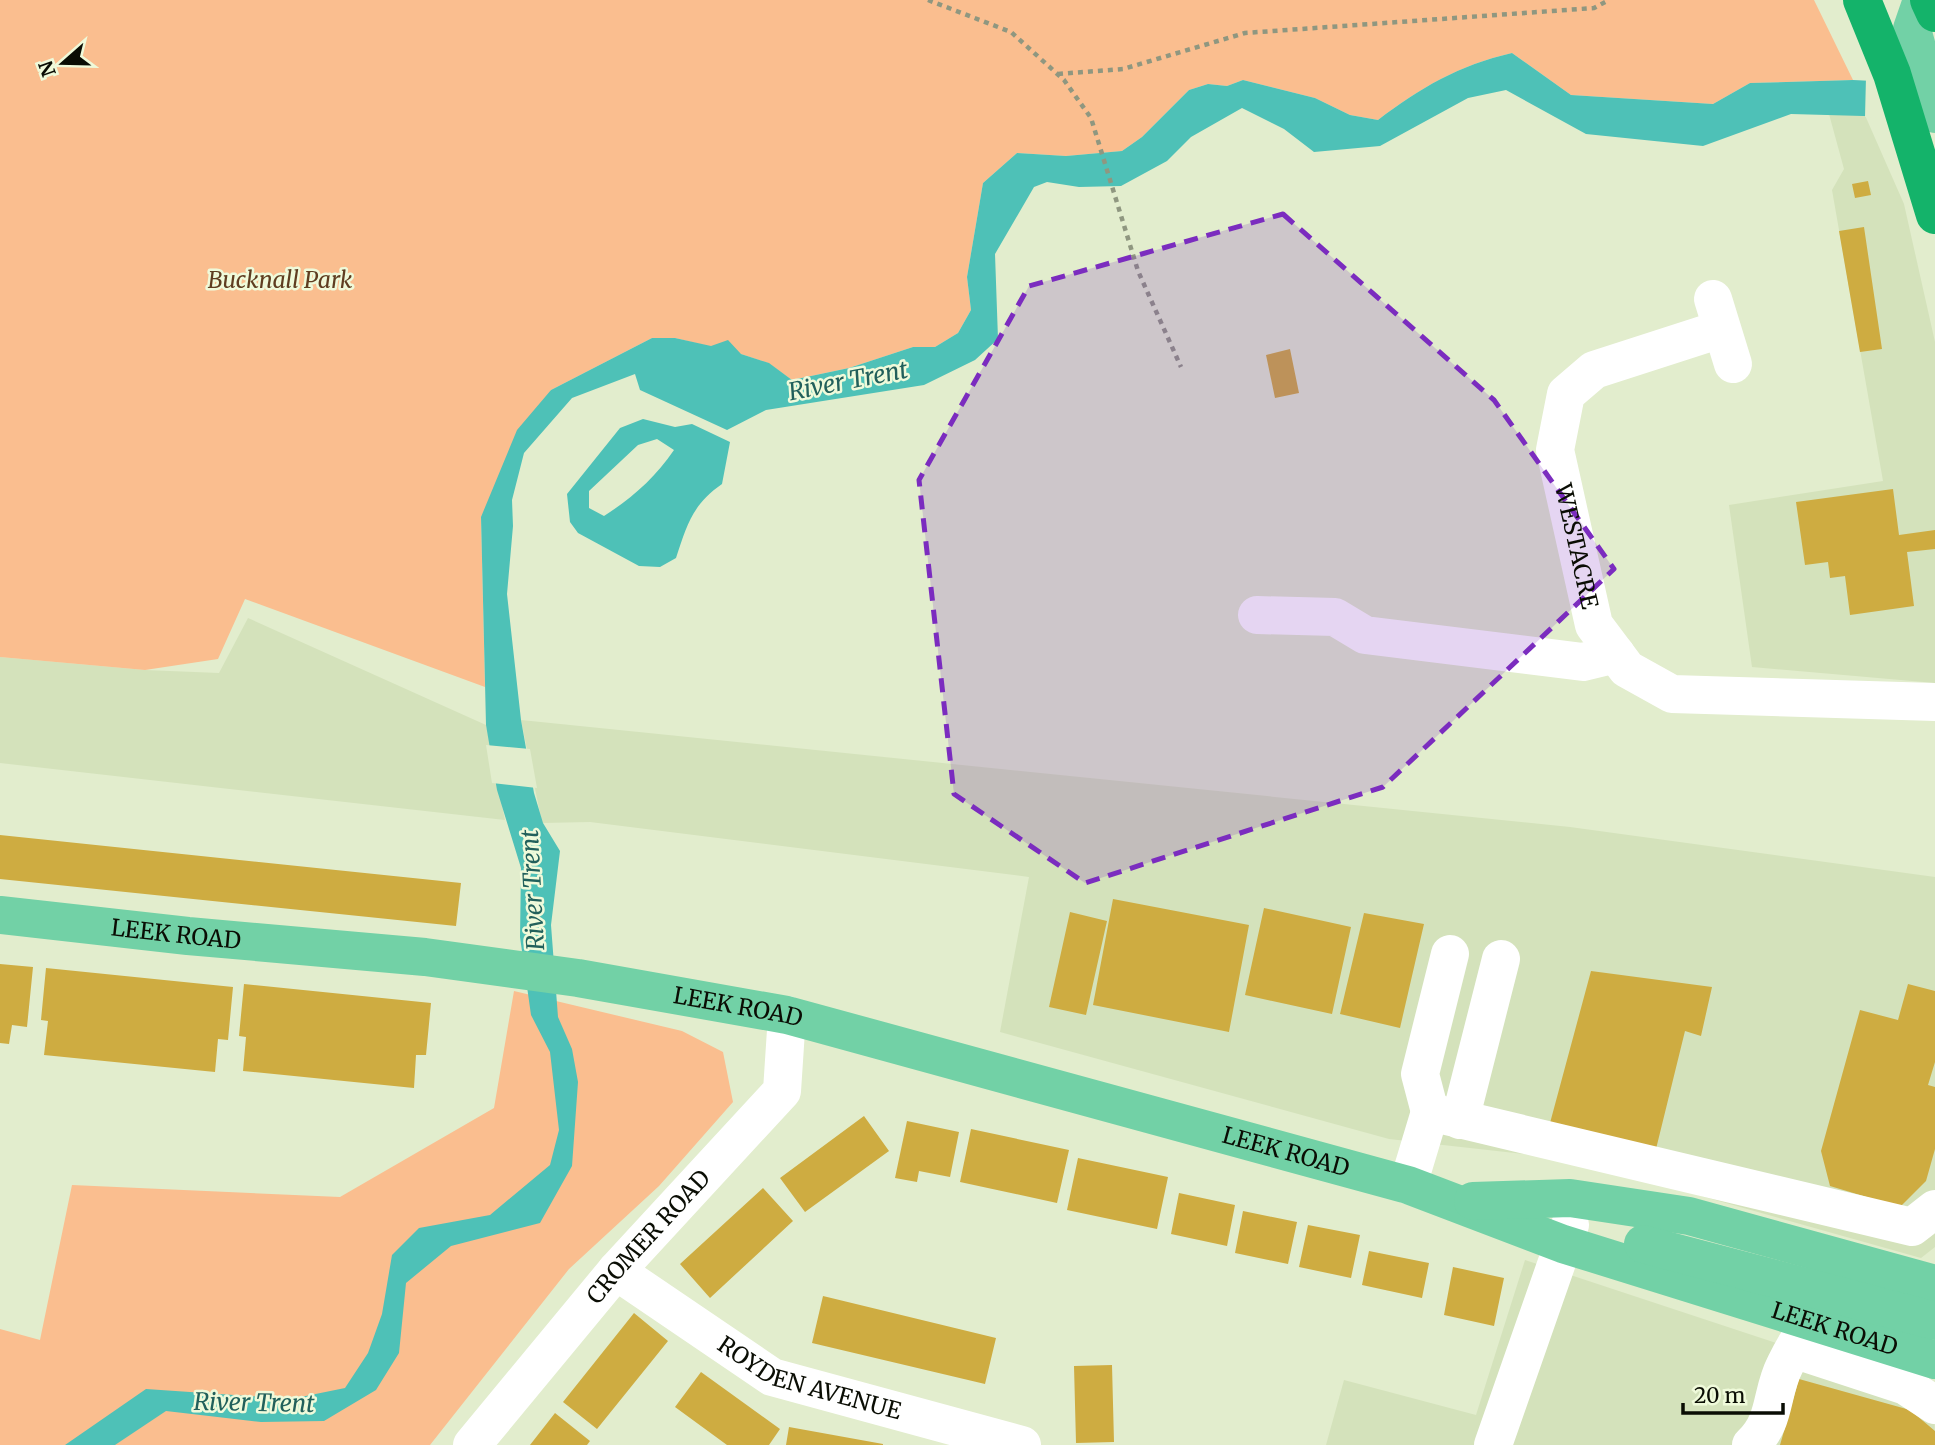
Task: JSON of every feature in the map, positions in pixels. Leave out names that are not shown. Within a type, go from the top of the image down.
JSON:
[{"type":"highway","points":[[1906,12],[1908,74],[1922,118],[1935,215]]},
{"type":"main road","name":"LEEK ROAD","points":[[0,915],[502,968],[578,978],[787,1015],[1408,1185],[1566,1235],[1803,1335],[1935,1360]]},
{"type":"main road","name":"LEEK ROAD","points":[[1457,1201],[1570,1198],[1689,1216],[1935,1284]]},
{"type":"main road","points":[[1566,1235],[1837,1293],[1935,1321]]},
{"type":"street","name":"WESTACRE","points":[[1722,331],[1594,370],[1566,394],[1555,450],[1594,625],[1627,669],[1672,694],[1935,702]]},
{"type":"street","points":[[1257,615],[1335,617],[1365,635],[1583,662],[1616,654]]},
{"type":"street","points":[[1450,954],[1420,1074],[1445,1116],[1913,1227],[1935,1209]]},
{"type":"street","points":[[1408,1185],[1445,1116],[1501,959]]},
{"type":"street","name":"CROMER ROAD","points":[[472,1445],[616,1270],[782,1091],[787,1015]]},
{"type":"street","points":[[1493,1445],[1566,1235]]},
{"type":"street","name":"ROYDEN AVENUE","points":[[616,1270],[772,1377],[1022,1445]]},
{"type":"street","points":[[1751,1445],[1766,1432],[1785,1365],[1803,1335],[1837,1293]]},
{"type":"street","points":[[1803,1335],[1906,1385],[1935,1405]]},
{"type":"path","points":[[928,0],[1011,32],[1058,74],[1091,118],[1138,271],[1181,367]]},
{"type":"path","points":[[1058,74],[1123,69],[1245,33],[1594,8],[1609,0]]},
{"type":"highlighted area","points":[[1283,214],[1494,400],[1614,569],[1383,787],[1085,883],[954,794],[919,480],[1029,286]]},
{"type":"shaded area","points":[[1864,113],[1904,204],[1935,342],[1935,683],[1752,667],[1729,505],[1883,481],[1832,190],[1844,169],[1829,114]]},
{"type":"shaded area","points":[[248,618],[486,725],[505,820],[0,763],[0,657],[145,670],[219,673]]},
{"type":"shaded area","points":[[521,720],[1570,827],[1935,877],[1935,1247],[1921,1258],[1570,1159],[1389,1139],[1000,1032],[1029,877],[590,822],[542,823]]},
{"type":"shaded area","points":[[1525,1260],[1934,1395],[1935,1445],[1326,1445],[1344,1380],[1476,1415]]},
{"type":"green space","name":"Bucknall Park","points":[[0,0],[1814,0],[1853,80],[1750,83],[1713,104],[1571,95],[1512,53],[1475,64],[1441,79],[1378,120],[1350,115],[1315,98],[1243,80],[1227,86],[1208,84],[1189,90],[1142,137],[1122,151],[1066,156],[1017,153],[983,183],[967,277],[971,310],[958,333],[935,347],[913,347],[849,368],[792,380],[768,363],[741,354],[675,338],[652,338],[551,390],[481,517],[485,687],[245,599],[218,659],[145,670],[0,657]]},
{"type":"green space","points":[[514,991],[682,1031],[723,1052],[733,1102],[659,1186],[569,1269],[430,1445],[0,1445],[0,1329],[40,1340],[72,1185],[340,1197],[494,1108]]},
{"type":"water","name":"River Trent","points":[[1512,53],[1571,95],[1713,104],[1750,83],[1853,80],[1935,84],[1935,118],[1791,114],[1703,146],[1586,134],[1506,90],[1468,98],[1380,146],[1314,152],[1284,129],[1242,108],[1191,137],[1167,161],[1121,186],[1079,187],[1047,182],[1034,187],[995,254],[998,339],[975,360],[924,385],[766,410],[727,430],[640,390],[635,374],[572,398],[524,453],[512,500],[513,526],[507,594],[521,720],[534,793],[543,823],[560,851],[551,925],[558,1017],[572,1049],[578,1082],[572,1166],[540,1223],[451,1246],[406,1283],[399,1353],[376,1390],[324,1421],[261,1422],[166,1411],[115,1445],[65,1445],[146,1389],[291,1399],[345,1388],[368,1353],[382,1314],[392,1255],[419,1228],[490,1215],[550,1165],[559,1130],[550,1052],[531,1015],[520,937],[521,868],[497,790],[486,725],[481,517],[517,430],[551,390],[652,338],[675,338],[711,346],[728,340],[741,354],[769,363],[792,380],[849,368],[913,347],[935,347],[958,333],[971,310],[967,277],[983,183],[1017,153],[1066,156],[1122,151],[1142,137],[1189,90],[1208,84],[1227,86],[1243,80],[1315,98],[1350,115],[1378,120],[1409,98],[1457,71]]},
{"type":"water","points":[[643,419],[675,427],[692,424],[730,442],[722,484],[704,500],[692,516],[676,558],[660,567],[639,566],[578,533],[570,522],[567,494],[620,428]],"holes":[[[657,439],[674,450],[633,495],[604,516],[589,508],[589,491],[638,445]]]},
{"type":"pier","points":[[1866,77],[1935,81],[1935,121],[1865,117]]},
{"type":"pier","points":[[486,745],[530,749],[537,788],[492,783]]},
{"type":"building","points":[[1868,181],[1871,195],[1855,198],[1852,184]]},
{"type":"building","points":[[1864,227],[1882,349],[1860,352],[1839,231]]},
{"type":"building","points":[[1290,349],[1299,393],[1275,398],[1266,355]]},
{"type":"building","points":[[1893,489],[1899,535],[1935,530],[1935,549],[1907,552],[1914,606],[1850,615],[1845,576],[1830,578],[1828,562],[1805,565],[1796,502]]},
{"type":"building","points":[[0,835],[461,883],[456,926],[0,879]]},
{"type":"building","points":[[1113,899],[1249,925],[1229,1032],[1093,1005]]},
{"type":"building","points":[[1264,908],[1351,927],[1332,1014],[1245,995]]},
{"type":"building","points":[[1070,912],[1107,921],[1086,1015],[1049,1007]]},
{"type":"building","points":[[1364,913],[1424,924],[1400,1028],[1340,1014]]},
{"type":"building","points":[[0,964],[33,967],[27,1027],[12,1025],[9,1044],[0,1043]]},
{"type":"building","points":[[46,968],[233,987],[228,1040],[218,1039],[215,1072],[44,1055],[48,1021],[41,1020]]},
{"type":"building","points":[[1591,971],[1712,987],[1701,1036],[1685,1031],[1656,1149],[1550,1123]]},
{"type":"building","points":[[244,984],[431,1003],[426,1055],[416,1055],[414,1088],[243,1071],[246,1037],[239,1036]]},
{"type":"building","points":[[1908,984],[1935,991],[1935,1062],[1928,1085],[1935,1087],[1935,1149],[1926,1181],[1900,1207],[1830,1186],[1821,1151],[1860,1010],[1898,1020]]},
{"type":"building","points":[[864,1116],[889,1151],[805,1212],[780,1178]]},
{"type":"building","points":[[907,1121],[959,1132],[950,1177],[919,1171],[917,1182],[895,1178]]},
{"type":"building","points":[[971,1129],[1069,1150],[1057,1203],[960,1182]]},
{"type":"building","points":[[1078,1158],[1168,1177],[1157,1229],[1067,1210]]},
{"type":"building","points":[[763,1188],[793,1221],[710,1298],[680,1264]]},
{"type":"building","points":[[1179,1193],[1235,1205],[1227,1246],[1171,1234]]},
{"type":"building","points":[[1243,1211],[1297,1222],[1288,1264],[1235,1253]]},
{"type":"building","points":[[1308,1225],[1360,1235],[1351,1278],[1299,1267]]},
{"type":"building","points":[[1369,1251],[1429,1263],[1422,1298],[1362,1285]]},
{"type":"building","points":[[1453,1267],[1504,1278],[1494,1326],[1444,1315]]},
{"type":"building","points":[[823,1296],[996,1338],[985,1384],[812,1343]]},
{"type":"building","points":[[634,1313],[668,1341],[597,1429],[563,1402]]},
{"type":"building","points":[[1112,1365],[1114,1442],[1076,1443],[1074,1366]]},
{"type":"building","points":[[701,1372],[780,1429],[769,1445],[727,1445],[675,1407]]},
{"type":"building","points":[[1799,1379],[1910,1410],[1935,1431],[1935,1445],[1780,1445]]},
{"type":"building","points":[[555,1413],[590,1441],[587,1445],[530,1445]]},
{"type":"building","points":[[789,1427],[883,1444],[883,1445],[786,1445]]}]
